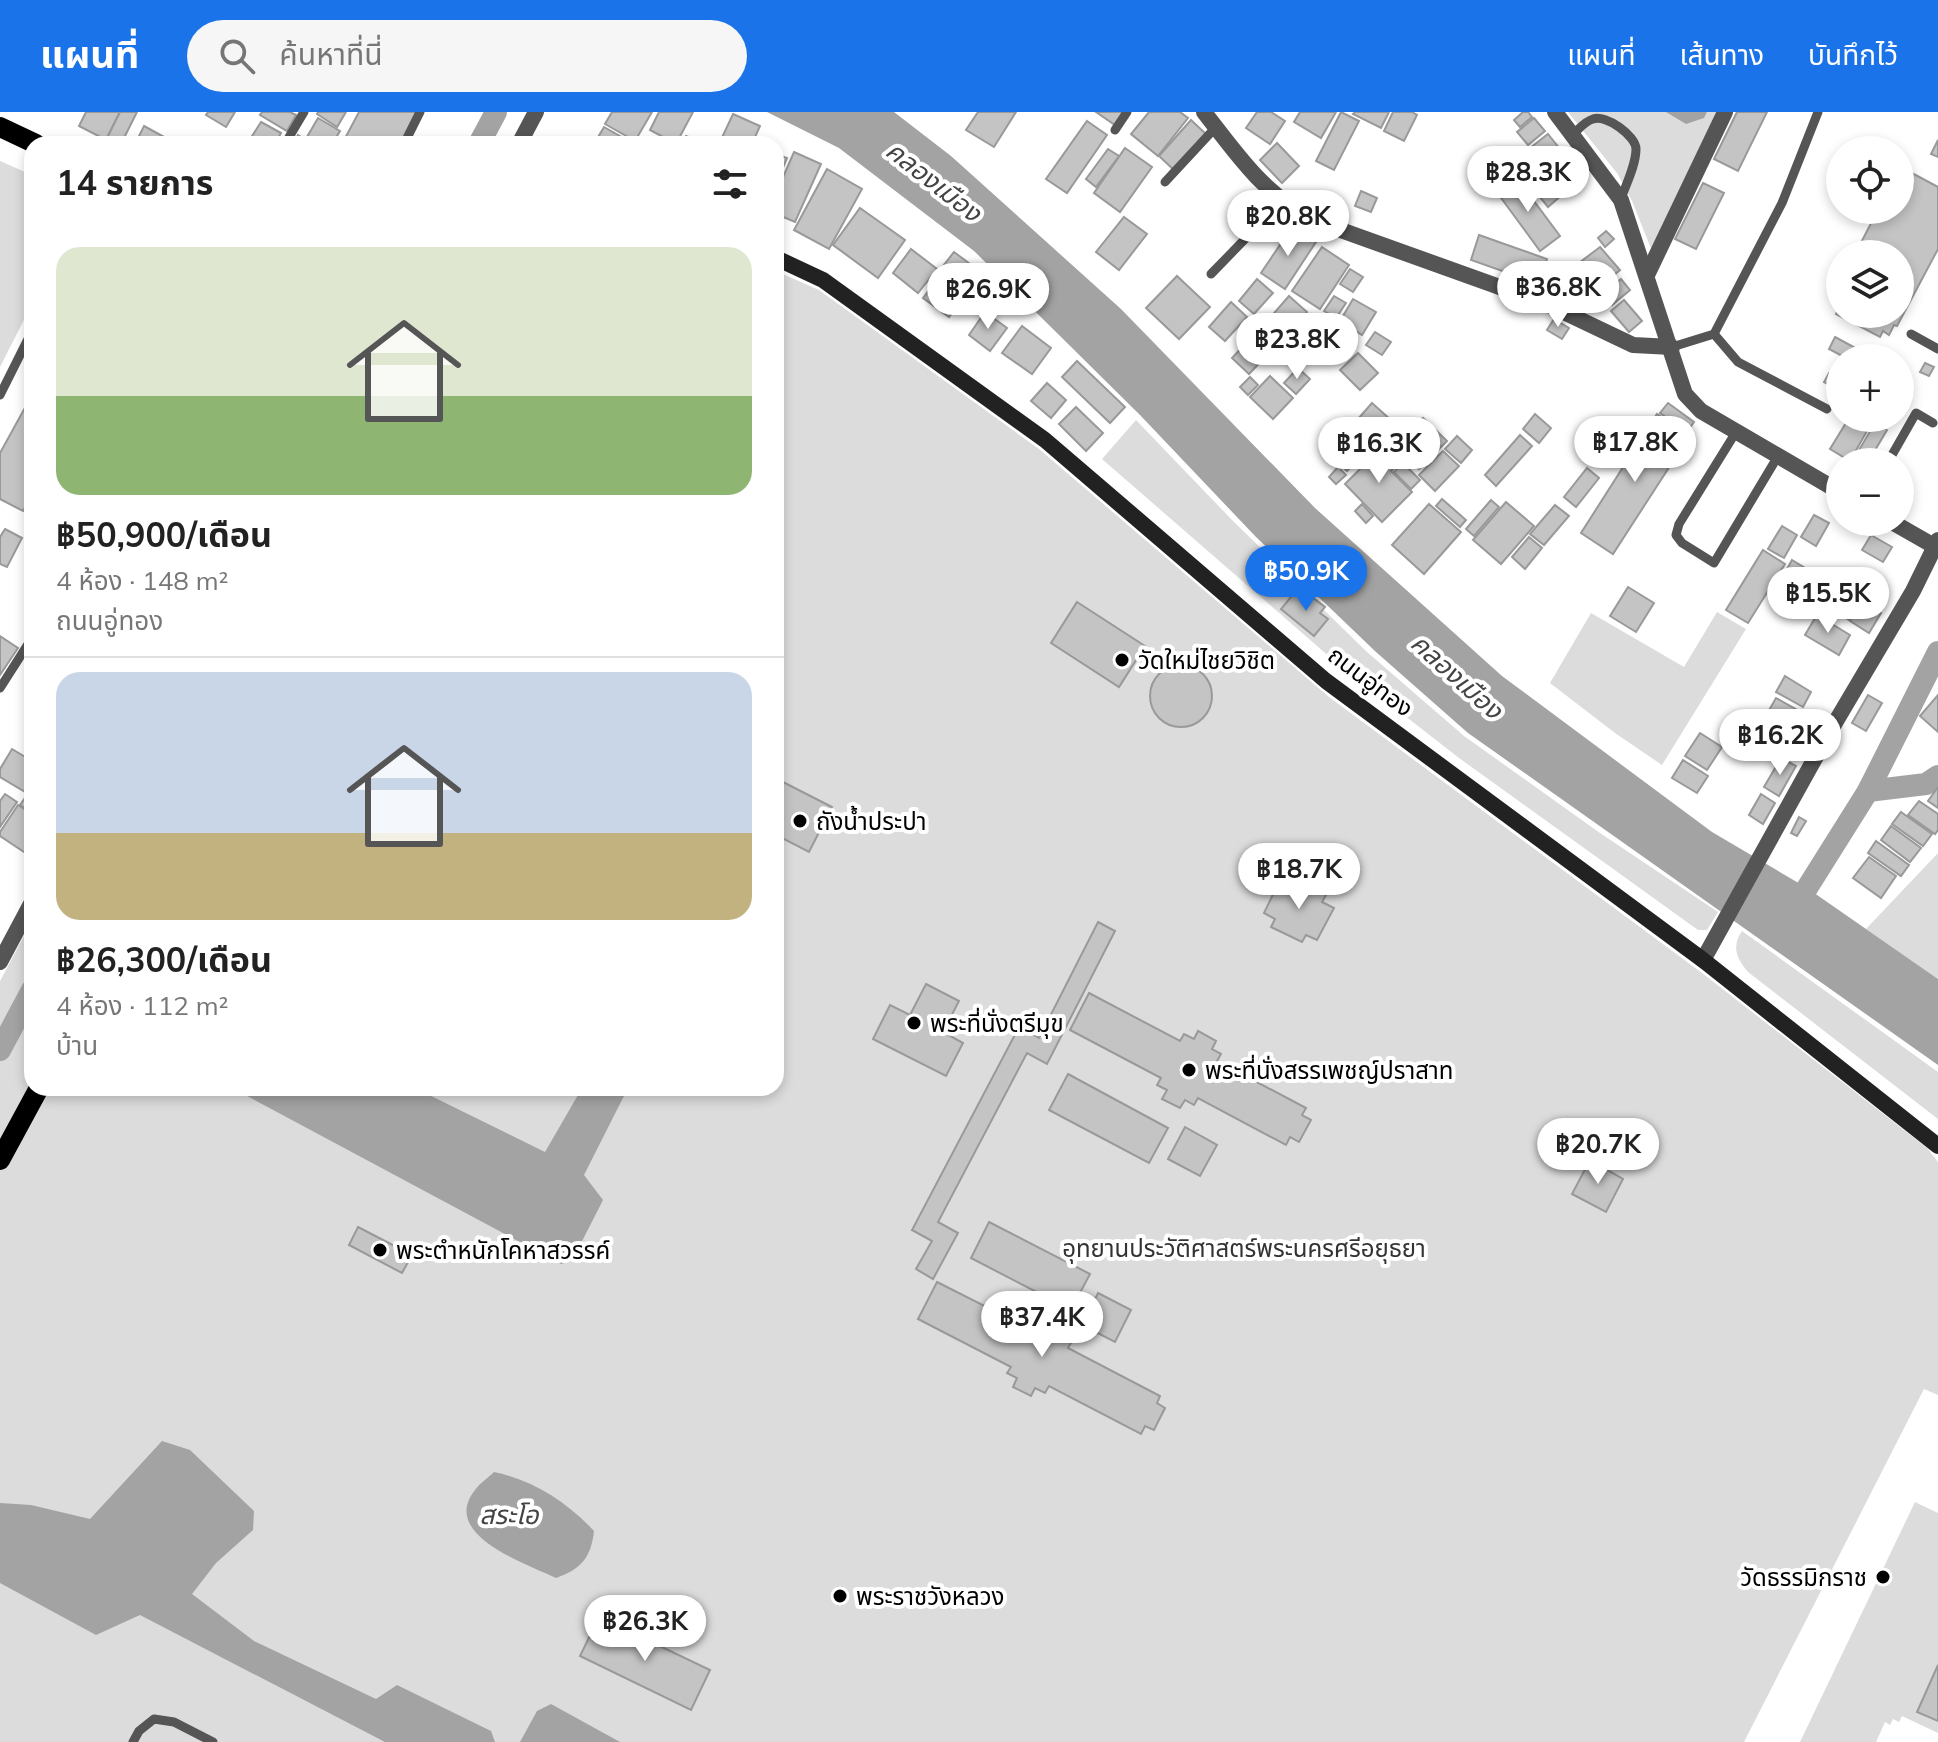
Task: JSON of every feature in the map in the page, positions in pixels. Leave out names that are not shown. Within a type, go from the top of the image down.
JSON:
[{"type":"main road","points":[[0,127],[24,138]]},
{"type":"main road","name":"ถนนอู่ทอง","points":[[784,262],[823,280],[1045,440],[1326,681],[1703,960],[1938,1146]]},
{"type":"main road","points":[[0,1160],[35,1096]]},
{"type":"street","points":[[523,136],[536,112]]},
{"type":"street","points":[[1204,112],[1261,184],[1281,202],[1310,219],[1547,304],[1633,345],[1672,347]]},
{"type":"street","points":[[1555,112],[1621,200],[1648,273],[1685,394],[1701,411],[1826,484]]},
{"type":"street","points":[[1648,273],[1725,112]]},
{"type":"street","points":[[1703,960],[1778,823],[1913,591],[1936,543],[1914,532]]},
{"type":"street","points":[[0,962],[24,917]]},
{"type":"lane","points":[[290,136],[304,112]]},
{"type":"lane","points":[[408,136],[420,112]]},
{"type":"lane","points":[[1115,130],[1127,112]]},
{"type":"lane","points":[[1672,347],[1714,334],[1782,203],[1818,112]]},
{"type":"lane","points":[[1572,135],[1596,117],[1605,119],[1633,138],[1637,148],[1621,200]]},
{"type":"lane","points":[[1165,182],[1216,127]]},
{"type":"lane","points":[[1211,274],[1281,202]]},
{"type":"lane","points":[[1714,334],[1738,362],[1826,408]]},
{"type":"lane","points":[[1911,334],[1938,349]]},
{"type":"lane","points":[[0,395],[24,347]]},
{"type":"lane","points":[[1896,448],[1916,413],[1936,420]]},
{"type":"lane","points":[[1736,432],[1679,524],[1676,535],[1682,543],[1714,563],[1778,456]]},
{"type":"lane","points":[[0,688],[24,650]]},
{"type":"lane","points":[[133,1742],[139,1731],[154,1719],[174,1722],[213,1742]]},
{"type":"green space","points":[[1568,112],[1716,112],[1652,251],[1617,173]]},
{"type":"green space","points":[[0,161],[24,172],[24,320],[0,367]]},
{"type":"green space","name":"อุทยานประวัติศาสตร์พระนครศรีอยุธยา","points":[[784,275],[819,290],[1039,449],[1329,697],[1702,973],[1927,1148],[1938,1162],[1938,1395],[1924,1389],[1744,1742],[0,1742],[0,981],[24,936],[24,1096],[784,1096]]},
{"type":"green space","points":[[1136,420],[1232,520],[1367,652],[1464,736],[1718,912],[1707,930],[1698,930],[1459,758],[1332,659],[1102,459]]},
{"type":"green space","points":[[1717,612],[1746,629],[1662,765],[1550,683],[1591,613],[1684,667]]},
{"type":"green space","points":[[1938,853],[1938,979],[1866,929]]},
{"type":"green space","points":[[1742,931],[1938,1072],[1938,1119],[1748,972],[1737,953],[1737,942]]},
{"type":"green space","points":[[1915,1502],[1938,1513],[1938,1733],[1902,1716],[1899,1722],[1893,1719],[1890,1725],[1885,1722],[1876,1742],[1800,1742]]},
{"type":"water","name":"คลองเมือง","points":[[767,112],[894,112],[951,156],[1121,309],[1315,508],[1502,676],[1712,832],[1807,888],[1938,979],[1938,1065],[1468,733],[1376,652],[1256,537],[1140,415],[974,251],[839,148]]},
{"type":"water","points":[[1666,112],[1707,112],[1704,118],[1686,124]]},
{"type":"water","points":[[247,1096],[431,1096],[545,1152],[577,1096],[624,1096],[584,1175],[603,1200],[572,1261],[561,1264]]},
{"type":"water","points":[[162,1441],[190,1450],[254,1511],[253,1530],[216,1563],[192,1594],[254,1641],[376,1699],[397,1685],[491,1731],[495,1742],[385,1742],[140,1615],[96,1635],[0,1583],[0,1503],[31,1505],[90,1519]]},
{"type":"water","name":"สระโอ","points":[[494,1472],[548,1494],[594,1531],[587,1555],[578,1566],[556,1578],[508,1556],[477,1534],[468,1521],[467,1506],[477,1487]]},
{"type":"water","points":[[551,1704],[620,1742],[520,1742],[537,1711]]},
{"type":"building","points":[[86,112],[120,112],[108,136],[98,136],[79,126]]},
{"type":"building","points":[[120,112],[137,112],[125,136],[108,136]]},
{"type":"building","points":[[208,112],[235,112],[226,127],[206,115]]},
{"type":"building","points":[[262,112],[290,112],[296,115],[287,131],[260,115]]},
{"type":"building","points":[[318,112],[346,112],[337,127]]},
{"type":"building","points":[[359,112],[418,112],[405,136],[346,136]]},
{"type":"building","points":[[612,112],[652,112],[638,136],[626,136],[605,124]]},
{"type":"building","points":[[659,112],[693,112],[680,136],[661,136],[650,130]]},
{"type":"building","points":[[978,112],[1016,112],[994,147],[966,130]]},
{"type":"building","points":[[1096,112],[1124,112],[1115,125]]},
{"type":"building","points":[[1149,112],[1180,112],[1188,118],[1158,156],[1131,134]]},
{"type":"building","points":[[1257,112],[1271,112],[1285,121],[1270,144],[1246,128]]},
{"type":"building","points":[[1300,112],[1336,112],[1321,138],[1294,122]]},
{"type":"building","points":[[1341,112],[1359,121],[1334,170],[1316,161]]},
{"type":"building","points":[[1389,112],[1381,128],[1353,114]]},
{"type":"building","points":[[1393,112],[1417,115],[1404,141],[1384,131]]},
{"type":"building","points":[[1523,112],[1528,112],[1532,117],[1520,127],[1514,120]]},
{"type":"building","points":[[1737,112],[1767,112],[1738,171],[1714,159]]},
{"type":"building","points":[[733,114],[760,126],[756,136],[723,136]]},
{"type":"building","points":[[318,118],[340,131],[337,136],[308,136]]},
{"type":"building","points":[[1534,118],[1545,131],[1528,145],[1517,132]]},
{"type":"building","points":[[1191,120],[1207,135],[1175,171],[1159,156]]},
{"type":"building","points":[[1087,121],[1107,135],[1067,193],[1046,179]]},
{"type":"building","points":[[261,122],[281,133],[279,136],[252,136]]},
{"type":"building","points":[[144,126],[162,136],[139,136]]},
{"type":"building","points":[[604,127],[620,136],[599,136]]},
{"type":"building","points":[[1548,134],[1560,149],[1523,178],[1511,163]]},
{"type":"building","points":[[1938,140],[1938,157],[1931,154]]},
{"type":"building","points":[[1277,143],[1299,166],[1282,183],[1260,160]]},
{"type":"building","points":[[1125,148],[1152,167],[1120,212],[1094,193]]},
{"type":"building","points":[[1108,149],[1119,156],[1096,187],[1086,179]]},
{"type":"building","points":[[1561,151],[1584,178],[1574,186],[1551,160]]},
{"type":"building","points":[[794,152],[821,164],[795,222],[784,217],[784,175]]},
{"type":"building","points":[[1548,162],[1570,188],[1548,207],[1526,180]]},
{"type":"building","points":[[827,169],[862,189],[829,249],[794,230]]},
{"type":"building","points":[[1914,174],[1938,187],[1938,249],[1914,294],[1914,240],[1862,240],[1871,224],[1914,224]]},
{"type":"building","points":[[1516,177],[1560,236],[1540,251],[1496,191]]},
{"type":"building","points":[[1703,183],[1724,193],[1696,249],[1675,239]]},
{"type":"building","points":[[1361,191],[1377,198],[1371,212],[1355,206]]},
{"type":"building","points":[[860,208],[905,240],[878,278],[833,245]]},
{"type":"building","points":[[1124,217],[1147,234],[1119,270],[1096,252]]},
{"type":"building","points":[[1292,227],[1316,242],[1285,289],[1261,273]]},
{"type":"building","points":[[1606,231],[1614,239],[1605,247],[1598,238]]},
{"type":"building","points":[[1479,235],[1547,259],[1539,284],[1471,260]]},
{"type":"building","points":[[1322,247],[1349,265],[1320,309],[1292,291]]},
{"type":"building","points":[[1600,247],[1620,270],[1599,287],[1579,263]]},
{"type":"building","points":[[911,249],[937,269],[918,293],[893,273]]},
{"type":"building","points":[[954,252],[990,279],[979,293],[943,266]]},
{"type":"building","points":[[1350,269],[1363,277],[1353,292],[1340,284]]},
{"type":"building","points":[[940,276],[966,294],[949,317],[923,298]]},
{"type":"building","points":[[1177,276],[1210,307],[1179,339],[1146,308]]},
{"type":"building","points":[[1584,276],[1599,295],[1584,307],[1569,288]]},
{"type":"building","points":[[1257,279],[1273,293],[1254,314],[1239,301]]},
{"type":"building","points":[[1621,279],[1630,290],[1612,305],[1603,294]]},
{"type":"building","points":[[1289,296],[1307,312],[1286,336],[1268,320]]},
{"type":"building","points":[[1334,296],[1346,303],[1336,318],[1324,311]]},
{"type":"building","points":[[1353,299],[1376,312],[1362,335],[1340,321]]},
{"type":"building","points":[[1624,300],[1642,321],[1629,332],[1611,311]]},
{"type":"building","points":[[1231,302],[1247,317],[1225,341],[1209,327]]},
{"type":"building","points":[[985,312],[1007,328],[990,351],[969,335]]},
{"type":"building","points":[[1311,314],[1328,329],[1307,353],[1290,339]]},
{"type":"building","points":[[1554,319],[1569,328],[1562,339],[1547,330]]},
{"type":"building","points":[[1264,321],[1281,337],[1269,350],[1252,334]]},
{"type":"building","points":[[1338,324],[1356,336],[1348,349],[1330,337]]},
{"type":"building","points":[[1022,326],[1051,348],[1032,374],[1002,353]]},
{"type":"building","points":[[1863,328],[1892,328],[1889,335],[1883,331],[1880,337]]},
{"type":"building","points":[[1375,332],[1391,342],[1382,355],[1366,345]]},
{"type":"building","points":[[1835,337],[1848,344],[1832,344]]},
{"type":"building","points":[[1251,338],[1268,354],[1249,374],[1232,358]]},
{"type":"building","points":[[1358,353],[1378,373],[1360,390],[1340,370]]},
{"type":"building","points":[[1077,361],[1125,407],[1110,423],[1062,377]]},
{"type":"building","points":[[1925,363],[1934,367],[1929,376],[1920,372]]},
{"type":"building","points":[[1298,368],[1310,379],[1296,394],[1284,383]]},
{"type":"building","points":[[1270,376],[1293,398],[1273,419],[1250,397]]},
{"type":"building","points":[[1250,377],[1258,385],[1248,395],[1240,387]]},
{"type":"building","points":[[1047,383],[1066,400],[1051,418],[1031,401]]},
{"type":"building","points":[[1372,403],[1401,429],[1386,445],[1358,419]]},
{"type":"building","points":[[1668,403],[1694,422],[1687,432],[1660,413]]},
{"type":"building","points":[[1076,407],[1103,433],[1086,451],[1059,424]]},
{"type":"building","points":[[24,410],[23,511],[0,499],[0,453]]},
{"type":"building","points":[[1535,414],[1551,428],[1539,443],[1523,429]]},
{"type":"building","points":[[1657,414],[1690,435],[1613,554],[1581,533]]},
{"type":"building","points":[[1423,418],[1447,441],[1419,469],[1395,446]]},
{"type":"building","points":[[1356,424],[1375,441],[1347,471],[1328,454]]},
{"type":"building","points":[[1840,432],[1866,432],[1857,448],[1831,448]]},
{"type":"building","points":[[1870,432],[1886,432],[1876,448],[1860,448]]},
{"type":"building","points":[[1520,435],[1532,446],[1496,486],[1485,475]]},
{"type":"building","points":[[1457,436],[1472,450],[1461,463],[1445,449]]},
{"type":"building","points":[[1383,446],[1400,463],[1391,471],[1412,492],[1382,522],[1345,484]]},
{"type":"building","points":[[1443,451],[1459,466],[1435,491],[1419,475]]},
{"type":"building","points":[[1403,463],[1420,480],[1411,489],[1394,472]]},
{"type":"building","points":[[1338,467],[1346,475],[1336,484],[1329,477]]},
{"type":"building","points":[[1587,468],[1599,478],[1576,507],[1564,497]]},
{"type":"building","points":[[1442,499],[1466,520],[1460,527],[1436,506]]},
{"type":"building","points":[[1491,500],[1499,507],[1474,536],[1466,529]]},
{"type":"building","points":[[1506,502],[1534,526],[1501,564],[1473,540]]},
{"type":"building","points":[[1362,504],[1373,516],[1366,523],[1355,511]]},
{"type":"building","points":[[1429,504],[1461,532],[1424,574],[1392,545]]},
{"type":"building","points":[[1555,505],[1569,516],[1544,545],[1530,534]]},
{"type":"building","points":[[1814,515],[1826,521],[1826,528],[1816,546],[1801,537]]},
{"type":"building","points":[[1782,526],[1797,535],[1784,558],[1768,549]]},
{"type":"building","points":[[5,529],[22,538],[7,567],[0,564],[0,537]]},
{"type":"building","points":[[1870,536],[1892,547],[1883,562],[1862,550]]},
{"type":"building","points":[[1529,537],[1542,548],[1525,569],[1512,557]]},
{"type":"building","points":[[1763,550],[1785,564],[1748,623],[1726,610]]},
{"type":"building","points":[[1792,560],[1860,601],[1849,620],[1781,580]]},
{"type":"building","points":[[1779,582],[1799,594],[1792,605],[1773,592]]},
{"type":"building","points":[[1628,587],[1654,603],[1636,632],[1610,616]]},
{"type":"building","points":[[1295,592],[1304,600],[1308,594],[1325,607],[1320,613],[1328,619],[1314,636],[1281,609]]},
{"type":"building","points":[[1861,601],[1881,613],[1869,633],[1850,621]]},
{"type":"building","points":[[1077,602],[1145,646],[1119,687],[1051,643]]},
{"type":"building","points":[[1817,615],[1850,635],[1839,655],[1805,635]]},
{"type":"building","points":[[0,636],[18,648],[0,675]]},
{"type":"building","points":[[1181,665],[1203,674],[1212,696],[1203,718],[1181,727],[1159,718],[1150,696],[1159,674]]},
{"type":"building","points":[[1785,676],[1811,692],[1803,707],[1776,692]]},
{"type":"building","points":[[1868,695],[1882,703],[1866,731],[1852,723]]},
{"type":"building","points":[[1938,695],[1938,732],[1920,716]]},
{"type":"building","points":[[1776,698],[1806,715],[1794,736],[1764,719]]},
{"type":"building","points":[[1700,733],[1722,747],[1707,770],[1685,756]]},
{"type":"building","points":[[12,749],[24,756],[24,791],[0,777],[0,769]]},
{"type":"building","points":[[1781,758],[1796,766],[1779,796],[1764,787]]},
{"type":"building","points":[[1683,760],[1708,776],[1697,793],[1672,778]]},
{"type":"building","name":"ถังน้ำประปา","points":[[784,783],[832,807],[809,852],[784,839]]},
{"type":"building","points":[[1938,787],[1938,808],[1928,801]]},
{"type":"building","points":[[5,794],[17,802],[0,827],[0,801]]},
{"type":"building","points":[[1761,794],[1775,803],[1763,824],[1749,815]]},
{"type":"building","points":[[1919,801],[1938,814],[1935,834],[1908,815]]},
{"type":"building","points":[[18,805],[24,809],[24,852],[0,836]]},
{"type":"building","points":[[1901,812],[1932,834],[1923,846],[1892,824]]},
{"type":"building","points":[[1799,817],[1806,821],[1797,836],[1791,833]]},
{"type":"building","points":[[1891,826],[1921,848],[1910,862],[1881,840]]},
{"type":"building","points":[[1876,841],[1909,865],[1901,876],[1868,853]]},
{"type":"building","points":[[1869,857],[1896,876],[1881,898],[1853,878]]},
{"type":"building","points":[[1280,880],[1292,887],[1295,880],[1326,895],[1322,902],[1334,908],[1317,940],[1306,935],[1302,942],[1271,927],[1275,919],[1264,913]]},
{"type":"building","points":[[1098,922],[1115,931],[1047,1064],[1027,1053],[938,1222],[958,1233],[933,1279],[916,1269],[932,1241],[912,1230],[1019,1027],[1039,1038]]},
{"type":"building","name":"พระที่นั่งตรีมุข","points":[[926,984],[959,1001],[943,1032],[963,1043],[946,1076],[873,1039],[890,1005],[910,1015]]},
{"type":"building","name":"พระที่นั่งสรรเพชญ์ปราสาท","points":[[1089,993],[1180,1041],[1184,1034],[1194,1039],[1198,1031],[1216,1041],[1212,1049],[1221,1054],[1217,1061],[1306,1108],[1302,1115],[1311,1120],[1299,1142],[1290,1137],[1286,1145],[1198,1098],[1194,1105],[1185,1100],[1180,1108],[1162,1099],[1167,1090],[1157,1085],[1161,1078],[1070,1030]]},
{"type":"building","points":[[1068,1074],[1168,1128],[1149,1163],[1049,1110]]},
{"type":"building","points":[[1185,1127],[1217,1145],[1200,1176],[1168,1159]]},
{"type":"building","points":[[1590,1160],[1623,1179],[1606,1212],[1572,1194]]},
{"type":"building","points":[[989,1222],[1090,1274],[1071,1310],[971,1258]]},
{"type":"building","name":"พระตำหนักโคหาสวรรค์","points":[[358,1227],[412,1255],[402,1273],[349,1245]]},
{"type":"building","points":[[937,1282],[1030,1329],[1034,1322],[1043,1327],[1047,1319],[1066,1328],[1062,1336],[1072,1341],[1068,1348],[1160,1396],[1157,1403],[1165,1408],[1154,1430],[1145,1426],[1141,1434],[1049,1386],[1045,1393],[1035,1388],[1031,1396],[1013,1387],[1017,1378],[1007,1373],[1011,1367],[918,1319]]},
{"type":"building","points":[[1098,1293],[1131,1310],[1115,1342],[1082,1325]]},
{"type":"building","points":[[599,1617],[710,1670],[691,1710],[580,1656]]},
{"type":"building","points":[[1938,1665],[1938,1721],[1917,1712]]},
{"type":"waterway","points":[[483,136],[496,112]]},
{"type":"waterway","points":[[1792,912],[1868,791],[1938,652]]},
{"type":"waterway","points":[[1868,791],[1926,784],[1938,776]]},
{"type":"waterway","points":[[0,1050],[24,1005]]},
{"type":"place","name":"วัดใหม่ไชยวิชิต","points":[[1122,660]]},
{"type":"place","name":"ถังน้ำประปา","points":[[800,821]]},
{"type":"place","name":"พระที่นั่งตรีมุข","points":[[914,1023]]},
{"type":"place","name":"พระที่นั่งสรรเพชญ์ปราสาท","points":[[1189,1070]]},
{"type":"place","name":"พระตำหนักโคหาสวรรค์","points":[[380,1250]]},
{"type":"place","name":"วัดธรรมิกราช","points":[[1883,1577]]},
{"type":"place","name":"พระราชวังหลวง","points":[[840,1596]]}]
